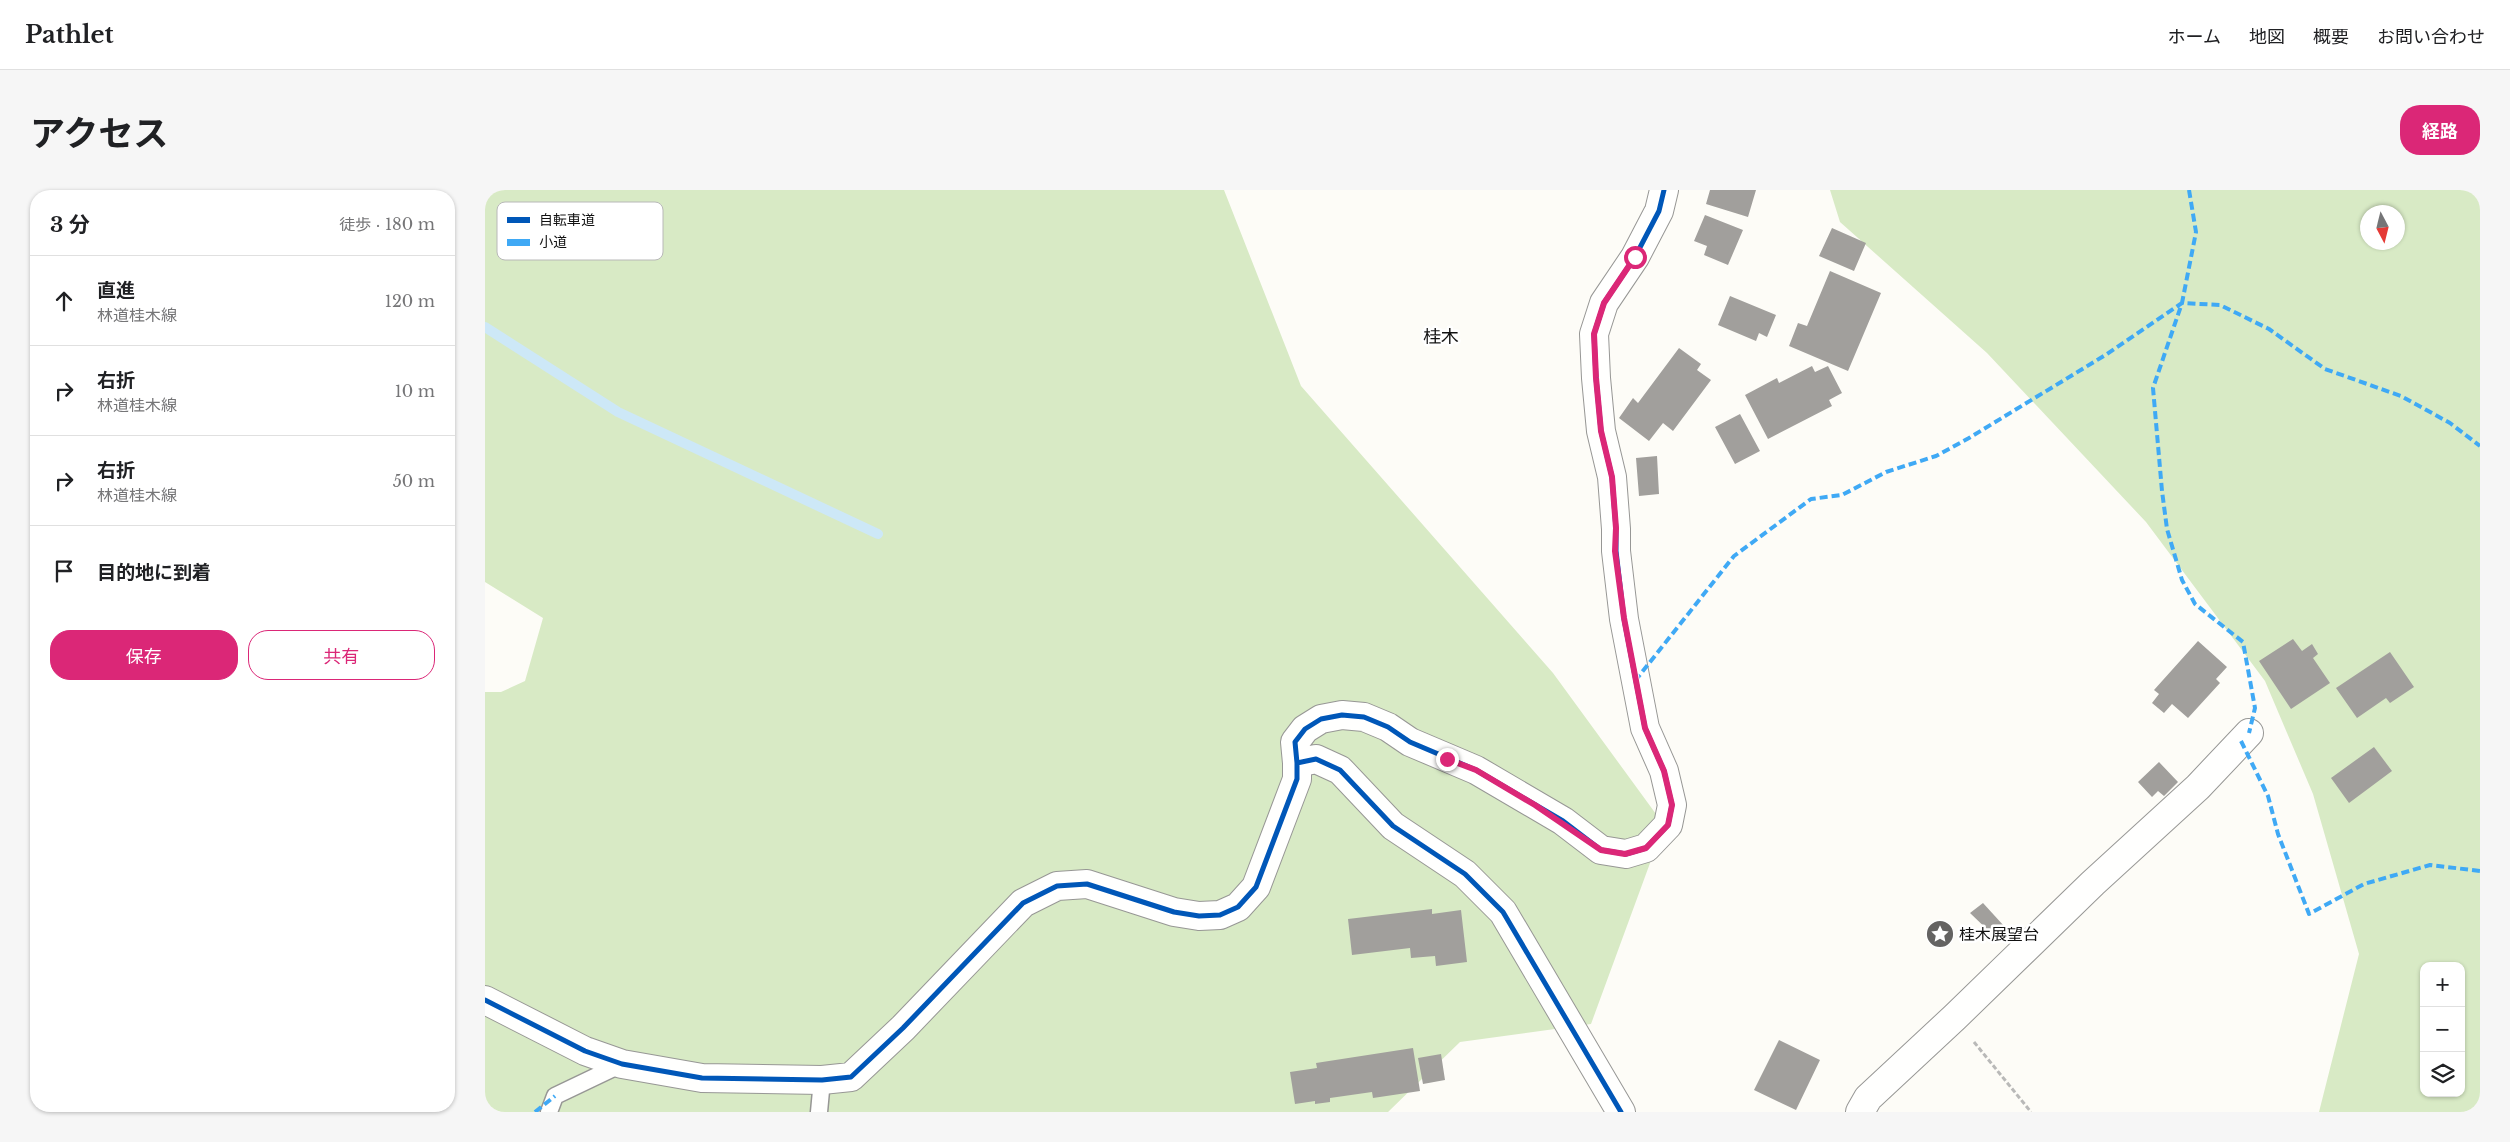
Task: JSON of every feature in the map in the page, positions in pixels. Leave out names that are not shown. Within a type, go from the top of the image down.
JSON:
[{"type":"street","points":[[485,1000],[585,1051],[622,1064],[702,1078],[822,1080],[851,1077],[866,1065],[1023,903],[1057,886],[1087,884],[1174,912],[1199,916],[1219,915],[1238,906],[1256,887],[1297,779],[1295,742],[1305,729],[1321,719],[1342,714],[1364,717],[1388,727],[1410,742],[1476,770],[1563,822],[1601,850],[1625,854],[1646,848],[1668,825],[1672,805],[1664,771],[1645,728],[1624,618],[1615,551],[1616,528],[1612,477],[1601,431],[1598,404],[1594,334],[1604,303],[1635,257],[1659,211],[1664,190]]},
{"type":"street","points":[[1860,1112],[1868,1098],[1955,1017],[2093,883],[2198,786],[2249,734]]},
{"type":"street","points":[[1297,762],[1316,759],[1340,770],[1393,826],[1465,874],[1503,912],[1621,1112]]},
{"type":"lane","points":[[549,1112],[555,1096],[622,1064]]},
{"type":"lane","points":[[819,1112],[822,1080]]},
{"type":"path","points":[[1974,1043],[2031,1112]]},
{"type":"green space","points":[[485,190],[1224,190],[1301,386],[1553,673],[1664,825],[1591,1024],[1460,1042],[1388,1112],[485,1112],[485,692],[501,692],[525,681],[543,618],[485,582]]},
{"type":"green space","points":[[1830,190],[2480,190],[2480,1112],[2319,1112],[2359,954],[2313,794],[2265,681],[2146,522],[1987,353],[1840,222]]},
{"type":"building","points":[[1710,190],[1756,190],[1748,217],[1706,204]]},
{"type":"building","points":[[1705,215],[1743,230],[1728,265],[1704,255],[1707,246],[1694,241]]},
{"type":"building","points":[[1832,228],[1866,243],[1854,271],[1819,256]]},
{"type":"building","points":[[1830,271],[1881,293],[1848,371],[1789,346],[1798,323],[1807,326]]},
{"type":"building","points":[[1730,296],[1776,315],[1767,337],[1759,333],[1756,341],[1718,325]]},
{"type":"building","points":[[1679,348],[1701,364],[1697,370],[1711,380],[1673,431],[1663,423],[1649,441],[1619,418],[1633,398],[1638,403]]},
{"type":"building","points":[[1812,366],[1815,372],[1828,366],[1842,393],[1829,400],[1832,406],[1768,439],[1745,395],[1777,378],[1779,383]]},
{"type":"building","points":[[1740,414],[1760,451],[1735,464],[1715,427]]},
{"type":"building","points":[[1657,456],[1659,494],[1639,496],[1636,458]]},
{"type":"building","points":[[2293,639],[2302,651],[2312,644],[2318,654],[2313,658],[2330,683],[2291,709],[2259,661]]},
{"type":"building","points":[[2198,641],[2227,667],[2216,679],[2220,683],[2188,718],[2172,704],[2164,713],[2152,703],[2159,694],[2154,690]]},
{"type":"building","points":[[2390,652],[2414,687],[2390,703],[2386,698],[2357,718],[2336,688]]},
{"type":"building","points":[[2374,747],[2392,771],[2349,803],[2331,778]]},
{"type":"building","points":[[2159,762],[2178,782],[2164,796],[2158,791],[2152,797],[2138,782]]},
{"type":"building","points":[[1983,903],[2004,926],[1994,936],[1970,913]]},
{"type":"building","points":[[1432,909],[1432,914],[1461,910],[1467,962],[1436,966],[1435,956],[1411,958],[1410,948],[1352,955],[1348,919]]},
{"type":"building","points":[[1779,1040],[1820,1060],[1796,1110],[1754,1090]]},
{"type":"building","points":[[1413,1048],[1420,1091],[1373,1098],[1372,1092],[1330,1098],[1330,1102],[1315,1104],[1315,1101],[1295,1104],[1290,1072],[1317,1068],[1316,1063]]},
{"type":"building","points":[[1441,1054],[1445,1080],[1423,1084],[1418,1058]]},
{"type":"waterway","points":[[485,327],[618,412],[878,534]]},
{"type":"marked path","points":[[2189,190],[2196,232],[2182,303],[2153,388],[2162,491],[2167,529],[2182,580],[2195,604],[2243,642],[2255,708],[2249,733]]},
{"type":"marked path","points":[[1635,681],[1734,556],[1811,499],[1842,495],[1886,472],[1936,456],[2107,354],[2182,303],[2220,305],[2269,329],[2325,369],[2401,396],[2450,423],[2480,446]]},
{"type":"marked path","points":[[2241,741],[2268,796],[2278,834],[2309,914],[2364,884],[2430,865],[2480,871]]},
{"type":"marked path","points":[[535,1112],[555,1096]]},
{"type":"cycle path","points":[[1297,763],[1295,742],[1305,729],[1321,719],[1342,715],[1364,717],[1388,727],[1410,742],[1476,770],[1563,821],[1601,850],[1626,854],[1646,848],[1668,825],[1672,805],[1664,771],[1645,728],[1624,619],[1616,551],[1612,477],[1601,431],[1594,334],[1604,303],[1635,257],[1659,211],[1664,190]]},
{"type":"cycle path","points":[[485,1000],[585,1051],[622,1064],[702,1078],[822,1080],[851,1077],[903,1028],[1023,903],[1057,886],[1087,884],[1174,912],[1199,916],[1220,915],[1238,907],[1256,887],[1297,779],[1297,763],[1316,759],[1340,770],[1393,826],[1465,874],[1503,912],[1621,1112]]},
{"type":"place","name":"桂木展望台","points":[[1940,934]]},
{"type":"district","name":"桂木","points":[[1441,337]]},
{"type":"route","points":[[1447,759],[1476,770],[1491,781],[1503,786],[1563,822],[1601,850],[1625,854],[1646,848],[1668,825],[1672,805],[1664,771],[1645,728],[1624,618],[1615,551],[1616,528],[1612,477],[1601,431],[1596,378],[1594,334],[1604,303],[1635,257]]}]
